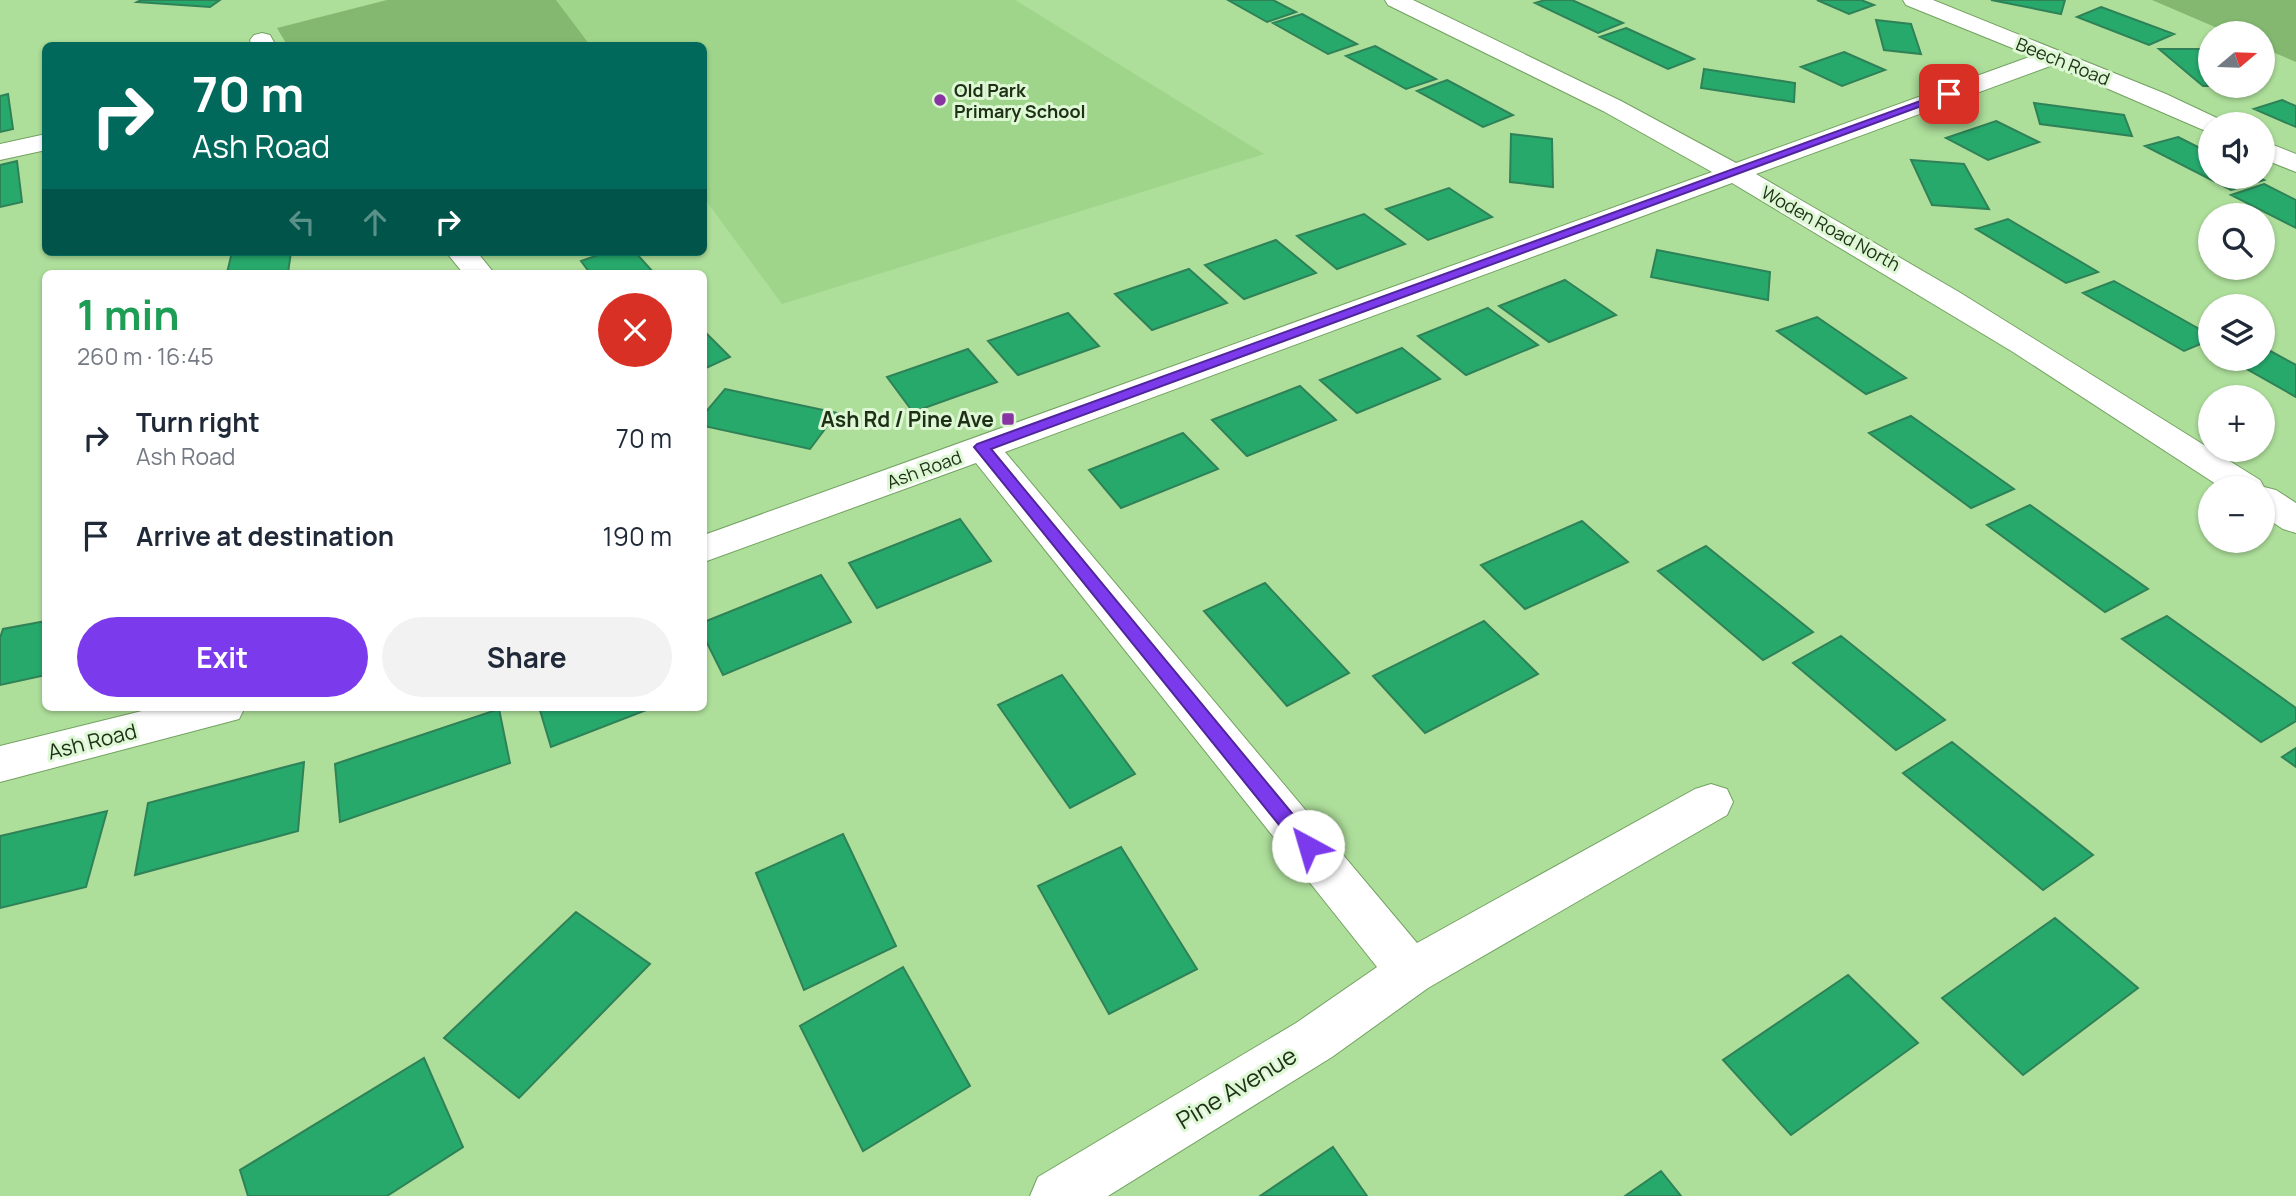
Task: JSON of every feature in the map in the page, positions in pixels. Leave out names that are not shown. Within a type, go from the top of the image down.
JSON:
[{"type":"street","name":"Woden Road North","points":[[1396,0],[1640,121],[1910,273],[2229,476]]},
{"type":"street","name":"Beech Road","points":[[1914,0],[2198,118]]},
{"type":"street","name":"Ash Road","points":[[707,548],[2052,57]]},
{"type":"street","points":[[0,152],[42,143]]},
{"type":"street","points":[[2275,154],[2296,164]]},
{"type":"street","points":[[464,256],[476,270]]},
{"type":"street","points":[[982,447],[1411,972]]},
{"type":"street","points":[[2275,507],[2296,520]]},
{"type":"street","name":"Ash Road","points":[[0,764],[208,711]]},
{"type":"street","name":"Pine Avenue","points":[[1057,1196],[1314,1040],[1411,972],[1711,802]]},
{"type":"shaded area","points":[[387,0],[556,0],[588,42],[285,42],[277,28]]},
{"type":"shaded area","name":"Old Park Primary School","points":[[556,0],[1015,0],[1264,154],[782,304],[707,202],[707,42],[588,42]]},
{"type":"shaded area","points":[[2152,0],[2296,0],[2296,62],[2275,53],[2275,21],[2201,21]]},
{"type":"building","points":[[220,0],[210,7],[137,2]]},
{"type":"building","points":[[1228,0],[1273,0],[1296,12],[1267,22]]},
{"type":"building","points":[[1545,0],[1572,0],[1623,23],[1598,33],[1535,3]]},
{"type":"building","points":[[1817,0],[1861,0],[1874,5],[1849,14]]},
{"type":"building","points":[[1991,0],[2065,0],[2061,14]]},
{"type":"building","points":[[2101,7],[2174,34],[2149,45],[2077,17]]},
{"type":"building","points":[[1302,14],[1357,44],[1328,54],[1273,23]]},
{"type":"building","points":[[1876,20],[1911,24],[1921,54],[1884,50]]},
{"type":"building","points":[[1626,28],[1694,59],[1668,69],[1600,37]]},
{"type":"building","points":[[1375,46],[1436,79],[1406,89],[1346,56]]},
{"type":"building","points":[[2159,49],[2198,49],[2198,82]]},
{"type":"building","points":[[1844,52],[1885,70],[1842,86],[1801,67]]},
{"type":"building","points":[[1704,69],[1795,83],[1794,102],[1701,88]]},
{"type":"building","points":[[1447,80],[1513,115],[1483,127],[1417,91]]},
{"type":"building","points":[[8,94],[13,129],[0,132],[0,96]]},
{"type":"building","points":[[2282,100],[2296,106],[2296,127],[2275,118],[2275,112],[2254,109]]},
{"type":"building","points":[[2034,103],[2124,115],[2132,136],[2040,124]]},
{"type":"building","points":[[1996,121],[2039,142],[1988,160],[1946,138]]},
{"type":"building","points":[[1511,134],[1552,139],[1553,187],[1510,182]]},
{"type":"building","points":[[2178,137],[2198,147],[2198,173],[2145,146]]},
{"type":"building","points":[[1911,160],[1964,164],[1989,209],[1932,205]]},
{"type":"building","points":[[17,161],[22,202],[0,207],[0,165]]},
{"type":"building","points":[[1449,188],[1492,217],[1428,240],[1386,209]]},
{"type":"building","points":[[2249,189],[2274,189],[2296,200],[2296,228],[2275,217],[2275,203],[2247,203],[2231,195]]},
{"type":"building","points":[[1364,214],[1405,244],[1337,269],[1297,236]]},
{"type":"building","points":[[2008,219],[2098,272],[2066,283],[1976,229]]},
{"type":"building","points":[[1276,240],[1316,273],[1244,299],[1205,265]]},
{"type":"building","points":[[1657,250],[1770,272],[1768,300],[1651,277]]},
{"type":"building","points":[[231,256],[290,256],[288,270],[228,270]]},
{"type":"building","points":[[595,256],[639,256],[651,270],[588,270],[581,261]]},
{"type":"building","points":[[1189,269],[1227,303],[1152,330],[1115,294]]},
{"type":"building","points":[[1565,280],[1616,315],[1549,342],[1499,306]]},
{"type":"building","points":[[2114,281],[2198,328],[2198,345],[2184,351],[2083,293]]},
{"type":"building","points":[[1488,308],[1538,345],[1466,375],[1418,336]]},
{"type":"building","points":[[1068,313],[1099,346],[1018,375],[988,341]]},
{"type":"building","points":[[1817,317],[1906,378],[1866,394],[1777,331]]},
{"type":"building","points":[[707,334],[730,357],[707,368]]},
{"type":"building","points":[[1402,348],[1440,379],[1357,413],[1320,380]]},
{"type":"building","points":[[968,349],[997,382],[913,412],[887,377]]},
{"type":"building","points":[[2275,354],[2296,365],[2296,397],[2250,371],[2275,371]]},
{"type":"building","points":[[1300,386],[1336,420],[1247,456],[1212,420]]},
{"type":"building","points":[[725,389],[837,413],[810,449],[707,427],[707,410]]},
{"type":"building","points":[[1911,416],[2014,489],[1971,508],[1869,433]]},
{"type":"building","points":[[1183,433],[1218,469],[1121,508],[1089,470]]},
{"type":"building","points":[[2030,505],[2148,589],[2105,612],[1987,525]]},
{"type":"building","points":[[960,519],[991,561],[877,608],[849,563]]},
{"type":"building","points":[[1582,521],[1628,562],[1525,609],[1481,565]]},
{"type":"building","points":[[1706,546],[1813,632],[1763,660],[1658,571]]},
{"type":"building","points":[[821,575],[851,622],[723,675],[707,643],[707,621]]},
{"type":"building","points":[[1265,583],[1349,673],[1287,706],[1204,611]]},
{"type":"building","points":[[2167,616],[2296,708],[2296,721],[2261,742],[2122,639]]},
{"type":"building","points":[[1484,621],[1538,674],[1425,733],[1373,676]]},
{"type":"building","points":[[42,622],[42,676],[0,685],[0,638],[3,629]]},
{"type":"building","points":[[1841,636],[1945,720],[1896,750],[1793,663]]},
{"type":"building","points":[[1062,675],[1135,774],[1070,808],[998,705]]},
{"type":"building","points":[[493,711],[499,711],[510,763],[340,822],[335,764]]},
{"type":"building","points":[[540,711],[644,711],[551,747]]},
{"type":"building","points":[[1952,742],[2093,855],[2043,890],[1903,773]]},
{"type":"building","points":[[2296,748],[2296,767],[2282,757]]},
{"type":"building","points":[[304,762],[298,831],[135,875],[148,803]]},
{"type":"building","points":[[107,811],[86,887],[0,908],[0,836]]},
{"type":"building","points":[[843,834],[896,946],[804,990],[756,873]]},
{"type":"building","points":[[1121,847],[1197,969],[1109,1014],[1038,886]]},
{"type":"building","points":[[576,912],[650,964],[519,1098],[444,1038]]},
{"type":"building","points":[[2055,918],[2138,988],[2023,1075],[1942,998]]},
{"type":"building","points":[[903,967],[970,1086],[863,1151],[800,1026]]},
{"type":"building","points":[[1848,975],[1918,1043],[1791,1135],[1723,1060]]},
{"type":"building","points":[[424,1058],[463,1147],[387,1196],[248,1196],[240,1170]]},
{"type":"building","points":[[1333,1147],[1367,1196],[1260,1196]]},
{"type":"building","points":[[1661,1171],[1681,1196],[1625,1196]]},
{"type":"place","name":"Old Park Primary School","points":[[940,100]]},
{"type":"place","name":"Ash Rd / Pine Ave","points":[[1008,419]]},
{"type":"route","points":[[1308,846],[982,447],[1949,94]]}]
